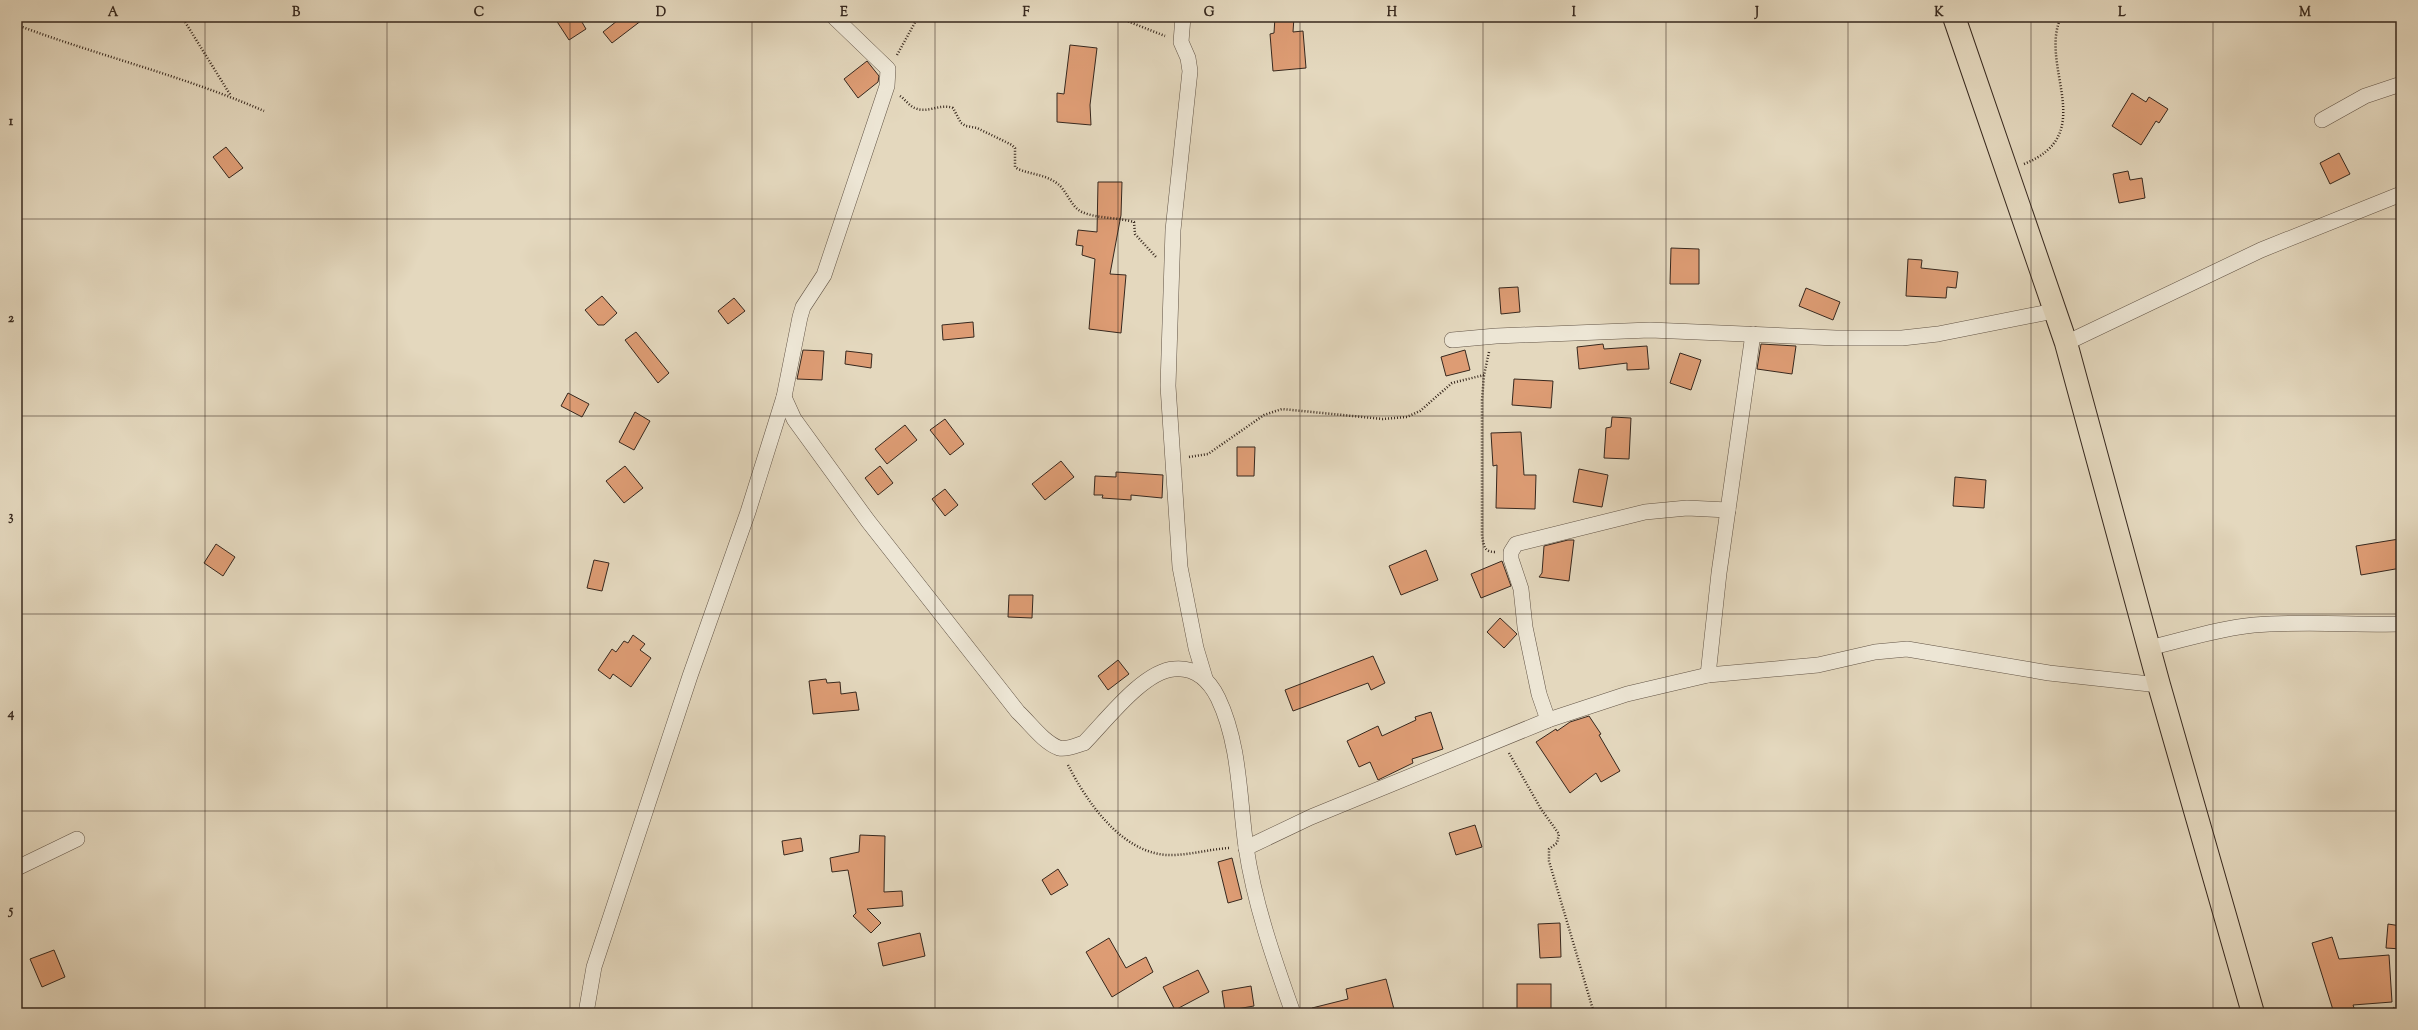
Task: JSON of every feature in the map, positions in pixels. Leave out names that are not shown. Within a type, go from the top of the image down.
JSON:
[{"type":"main road","points":[[1954,17],[2066,344],[2159,685],[2253,1013]]},
{"type":"street","points":[[586,1013],[597,959],[690,676],[743,526],[784,397],[800,317],[824,275],[887,86],[888,69],[834,17]]},
{"type":"street","points":[[1183,17],[1181,42],[1188,58],[1190,71],[1173,230],[1168,386],[1171,459],[1180,567],[1196,648],[1205,678],[1218,698],[1237,761],[1246,848],[1271,950],[1293,1013]]},
{"type":"street","points":[[2322,120],[2365,96],[2401,84]]},
{"type":"street","points":[[2066,344],[2261,250],[2401,194]]},
{"type":"street","points":[[1452,340],[1496,336],[1650,330],[1836,338],[1902,338],[1938,334],[2054,311]]},
{"type":"street","points":[[1708,675],[1728,510],[1753,334]]},
{"type":"street","points":[[784,397],[794,418],[868,520],[961,641],[1018,712],[1047,740],[1060,748],[1071,747],[1084,743],[1143,683],[1159,672],[1173,669],[1190,670],[1205,678]]},
{"type":"street","points":[[1548,720],[1539,694],[1525,627],[1521,589],[1513,568],[1511,552],[1516,544],[1645,512],[1687,508],[1728,510]]},
{"type":"street","points":[[2149,648],[2210,633],[2252,625],[2314,622],[2401,624]]},
{"type":"street","points":[[1246,848],[1311,817],[1548,720],[1627,694],[1708,675],[1811,666],[1875,652],[1907,649],[2049,673],[2159,685]]},
{"type":"street","points":[[17,868],[77,840]]},
{"type":"path","points":[[182,17],[232,97]]},
{"type":"path","points":[[888,69],[918,17]]},
{"type":"path","points":[[1117,17],[1181,42]]},
{"type":"path","points":[[2006,172],[2039,159],[2052,148],[2059,133],[2065,103],[2056,54],[2061,17]]},
{"type":"path","points":[[17,25],[72,46],[154,69],[232,97],[264,112]]},
{"type":"path","points":[[887,86],[913,108],[926,110],[948,107],[952,108],[961,123],[966,126],[977,128],[1012,145],[1015,148],[1015,167],[1038,173],[1059,185],[1080,211],[1093,216],[1121,218],[1134,222],[1135,234],[1144,247],[1172,272]]},
{"type":"path","points":[[1496,336],[1484,375],[1482,536],[1485,548],[1488,552],[1511,552]]},
{"type":"path","points":[[1171,459],[1208,454],[1264,415],[1282,409],[1383,419],[1407,417],[1420,411],[1452,383],[1484,375]]},
{"type":"path","points":[[1501,738],[1541,809],[1559,834],[1557,843],[1549,849],[1549,861],[1594,1013]]},
{"type":"path","points":[[1060,748],[1079,785],[1097,811],[1137,846],[1156,854],[1174,855],[1221,848],[1246,848]]},
{"type":"path","points":[[2386,1013],[2401,1004]]},
{"type":"building","points":[[554,17],[579,17],[586,29],[569,40]]},
{"type":"building","points":[[622,17],[646,17],[612,43],[603,32]]},
{"type":"building","points":[[1275,17],[1294,17],[1293,32],[1303,31],[1306,68],[1273,71],[1270,34],[1274,33]]},
{"type":"building","points":[[1070,45],[1097,48],[1090,105],[1091,125],[1057,122],[1057,93],[1064,94]]},
{"type":"building","points":[[867,61],[879,76],[878,82],[858,98],[844,79]]},
{"type":"building","points":[[2132,93],[2146,102],[2149,97],[2168,109],[2159,123],[2156,121],[2141,145],[2112,126]]},
{"type":"building","points":[[226,147],[243,168],[229,178],[213,157]]},
{"type":"building","points":[[2339,153],[2350,174],[2330,184],[2320,163]]},
{"type":"building","points":[[2128,171],[2130,180],[2142,178],[2145,198],[2119,203],[2113,174]]},
{"type":"building","points":[[1098,182],[1122,182],[1121,215],[1110,274],[1126,275],[1121,333],[1089,329],[1095,259],[1082,255],[1083,246],[1076,245],[1078,230],[1097,232]]},
{"type":"building","points":[[1671,248],[1699,249],[1699,284],[1670,284]]},
{"type":"building","points":[[1908,259],[1922,260],[1921,268],[1958,272],[1956,288],[1947,287],[1946,298],[1906,296]]},
{"type":"building","points":[[1518,287],[1520,312],[1501,314],[1499,288]]},
{"type":"building","points":[[1806,288],[1840,302],[1833,320],[1799,306]]},
{"type":"building","points":[[602,296],[617,313],[604,325],[598,325],[585,310]]},
{"type":"building","points":[[734,298],[745,311],[728,324],[718,311]]},
{"type":"building","points":[[973,322],[974,337],[943,340],[942,325]]},
{"type":"building","points":[[636,332],[669,373],[658,383],[625,340]]},
{"type":"building","points":[[1603,344],[1604,349],[1647,346],[1649,369],[1627,370],[1627,363],[1579,369],[1577,347]]},
{"type":"building","points":[[1761,344],[1796,346],[1792,374],[1757,369]]},
{"type":"building","points":[[803,350],[824,351],[822,380],[797,379]]},
{"type":"building","points":[[1465,350],[1470,370],[1446,376],[1441,357]]},
{"type":"building","points":[[846,351],[872,354],[871,368],[845,364]]},
{"type":"building","points":[[1680,353],[1701,360],[1691,390],[1670,383]]},
{"type":"building","points":[[1514,379],[1553,381],[1551,408],[1512,405]]},
{"type":"building","points":[[568,393],[589,404],[582,417],[561,406]]},
{"type":"building","points":[[635,412],[650,421],[634,450],[619,442]]},
{"type":"building","points":[[1612,417],[1631,418],[1629,459],[1604,458],[1606,428],[1611,427]]},
{"type":"building","points":[[945,419],[964,444],[950,455],[930,430]]},
{"type":"building","points":[[905,425],[917,440],[887,464],[875,449]]},
{"type":"building","points":[[1521,432],[1524,475],[1536,475],[1535,509],[1496,508],[1497,465],[1493,466],[1491,433]]},
{"type":"building","points":[[1237,447],[1255,447],[1254,476],[1237,476]]},
{"type":"building","points":[[1061,461],[1074,477],[1045,500],[1032,484]]},
{"type":"building","points":[[625,466],[643,488],[624,503],[606,481]]},
{"type":"building","points":[[880,466],[893,483],[878,495],[865,478]]},
{"type":"building","points":[[1579,469],[1608,475],[1602,507],[1573,502]]},
{"type":"building","points":[[1116,472],[1163,475],[1162,498],[1131,495],[1131,500],[1102,498],[1103,495],[1094,495],[1095,476],[1116,477]]},
{"type":"building","points":[[1955,477],[1986,480],[1984,508],[1953,506]]},
{"type":"building","points":[[945,489],[958,505],[945,516],[932,499]]},
{"type":"building","points":[[2399,539],[2401,568],[2361,575],[2356,546]]},
{"type":"building","points":[[1574,540],[1569,581],[1539,577],[1542,573],[1544,546]]},
{"type":"building","points":[[216,544],[235,557],[223,576],[204,563]]},
{"type":"building","points":[[1426,550],[1438,580],[1401,595],[1389,566]]},
{"type":"building","points":[[594,560],[609,563],[602,591],[587,588]]},
{"type":"building","points":[[1502,561],[1511,586],[1481,598],[1471,574]]},
{"type":"building","points":[[1009,595],[1033,595],[1032,618],[1008,617]]},
{"type":"building","points":[[1500,618],[1517,634],[1504,648],[1487,632]]},
{"type":"building","points":[[633,635],[645,644],[640,650],[651,658],[631,687],[613,674],[610,679],[598,670],[612,649],[616,652],[624,641],[628,643]]},
{"type":"building","points":[[1373,656],[1385,683],[1371,690],[1368,683],[1293,711],[1285,690]]},
{"type":"building","points":[[1118,660],[1129,674],[1108,690],[1098,676]]},
{"type":"building","points":[[826,679],[827,683],[840,682],[841,694],[856,692],[859,710],[813,714],[809,681]]},
{"type":"building","points":[[1431,712],[1443,749],[1412,759],[1413,763],[1378,780],[1370,762],[1359,767],[1347,741],[1378,726],[1382,736],[1416,720],[1415,717]]},
{"type":"building","points":[[1589,716],[1601,734],[1599,735],[1620,771],[1601,782],[1596,773],[1570,793],[1536,742],[1570,722]]},
{"type":"building","points":[[1475,825],[1482,847],[1456,855],[1449,833]]},
{"type":"building","points":[[860,835],[885,836],[884,892],[902,891],[903,906],[867,909],[881,923],[871,933],[853,916],[856,913],[848,870],[832,872],[830,858],[859,852]]},
{"type":"building","points":[[801,838],[803,851],[784,855],[782,841]]},
{"type":"building","points":[[1232,858],[1242,899],[1228,903],[1218,862]]},
{"type":"building","points":[[1058,869],[1068,885],[1051,895],[1042,880]]},
{"type":"building","points":[[1560,923],[1561,957],[1540,958],[1538,924]]},
{"type":"building","points":[[2388,924],[2401,926],[2401,949],[2386,948]]},
{"type":"building","points":[[920,933],[925,956],[883,966],[878,943]]},
{"type":"building","points":[[2332,937],[2339,959],[2389,955],[2392,1002],[2353,1005],[2356,1013],[2334,1013],[2312,943]]},
{"type":"building","points":[[1109,938],[1126,968],[1146,957],[1153,972],[1112,997],[1086,952]]},
{"type":"building","points":[[54,950],[65,977],[42,987],[30,959]]},
{"type":"building","points":[[1198,970],[1209,992],[1175,1010],[1163,987]]},
{"type":"building","points":[[1386,979],[1395,1013],[1312,1013],[1312,1008],[1348,999],[1346,989]]},
{"type":"building","points":[[1517,984],[1551,984],[1551,1013],[1517,1013]]},
{"type":"building","points":[[1251,986],[1254,1006],[1225,1011],[1222,991]]}]
